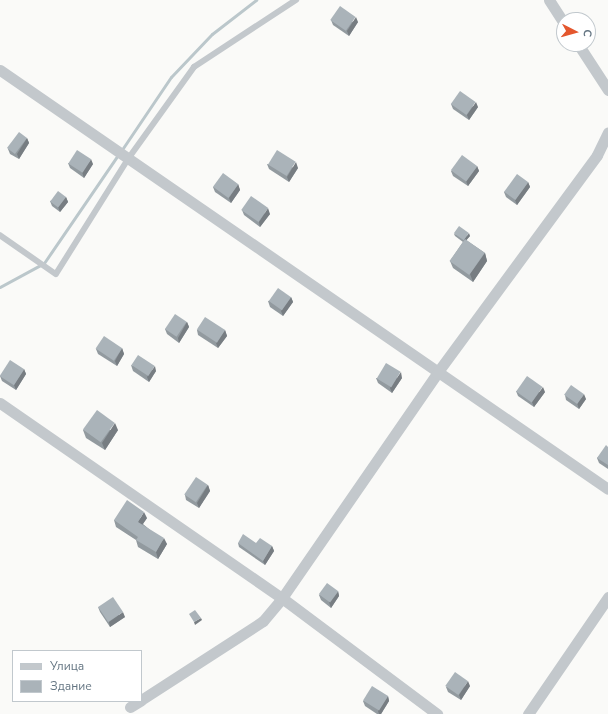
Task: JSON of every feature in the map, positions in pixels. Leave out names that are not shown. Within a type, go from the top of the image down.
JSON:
[{"type":"street","points":[[549,0],[557,12]]},
{"type":"street","points":[[583,52],[608,90]]},
{"type":"street","points":[[0,70],[437,373],[608,489]]},
{"type":"street","points":[[142,700],[263,621],[282,598],[437,373],[597,154],[608,132]]},
{"type":"street","points":[[0,403],[282,598],[437,714]]},
{"type":"street","points":[[528,714],[608,597]]},
{"type":"street","points":[[130,707],[138,702]]},
{"type":"lane","points":[[0,235],[56,274],[128,159],[194,67],[296,0]]},
{"type":"building","points":[[340,6],[356,17],[346,31],[330,20]]},
{"type":"building","points":[[460,91],[476,102],[466,115],[451,104]]},
{"type":"building","points":[[19,132],[27,138],[15,154],[7,148]]},
{"type":"building","points":[[77,150],[91,159],[83,173],[68,163]]},
{"type":"building","points":[[277,150],[296,162],[287,176],[268,164]]},
{"type":"building","points":[[462,155],[477,166],[466,182],[451,170]]},
{"type":"building","points":[[223,173],[238,184],[228,198],[213,187]]},
{"type":"building","points":[[517,174],[528,182],[515,200],[504,192]]},
{"type":"building","points":[[58,191],[66,197],[58,207],[50,201]]},
{"type":"building","points":[[251,196],[268,208],[258,222],[241,210]]},
{"type":"building","points":[[459,226],[469,233],[464,240],[454,233]]},
{"type":"building","points":[[465,239],[485,253],[469,275],[450,261]]},
{"type":"building","points":[[278,288],[291,297],[282,310],[269,301]]},
{"type":"building","points":[[175,314],[187,322],[177,337],[165,329]]},
{"type":"building","points":[[205,317],[225,330],[217,343],[197,330]]},
{"type":"building","points":[[104,336],[122,348],[114,361],[96,348]]},
{"type":"building","points":[[138,355],[155,366],[148,376],[131,365]]},
{"type":"building","points":[[10,360],[24,369],[14,385],[0,376]]},
{"type":"building","points":[[386,363],[401,372],[391,387],[377,378]]},
{"type":"building","points":[[527,376],[543,387],[532,402],[516,392]]},
{"type":"building","points":[[571,385],[584,394],[577,404],[564,395]]},
{"type":"building","points":[[97,410],[115,423],[101,442],[83,429]]},
{"type":"building","points":[[606,445],[608,447],[608,465],[597,458]]},
{"type":"building","points":[[196,477],[208,485],[196,502],[184,494]]},
{"type":"building","points":[[127,500],[144,512],[138,522],[164,538],[156,552],[136,540],[138,537],[114,520]]},
{"type":"building","points":[[243,534],[256,543],[260,538],[272,546],[263,561],[238,543]]},
{"type":"building","points":[[327,583],[338,591],[330,603],[319,594]]},
{"type":"building","points":[[113,597],[123,612],[108,622],[98,607]]},
{"type":"building","points":[[195,610],[201,618],[194,622],[189,614]]},
{"type":"building","points":[[455,672],[468,681],[458,695],[445,686]]},
{"type":"building","points":[[372,686],[388,696],[379,710],[363,700]]},
{"type":"waterway","points":[[121,151],[171,77],[212,34],[256,0]]},
{"type":"waterway","points":[[0,287],[44,263],[118,155]]}]
